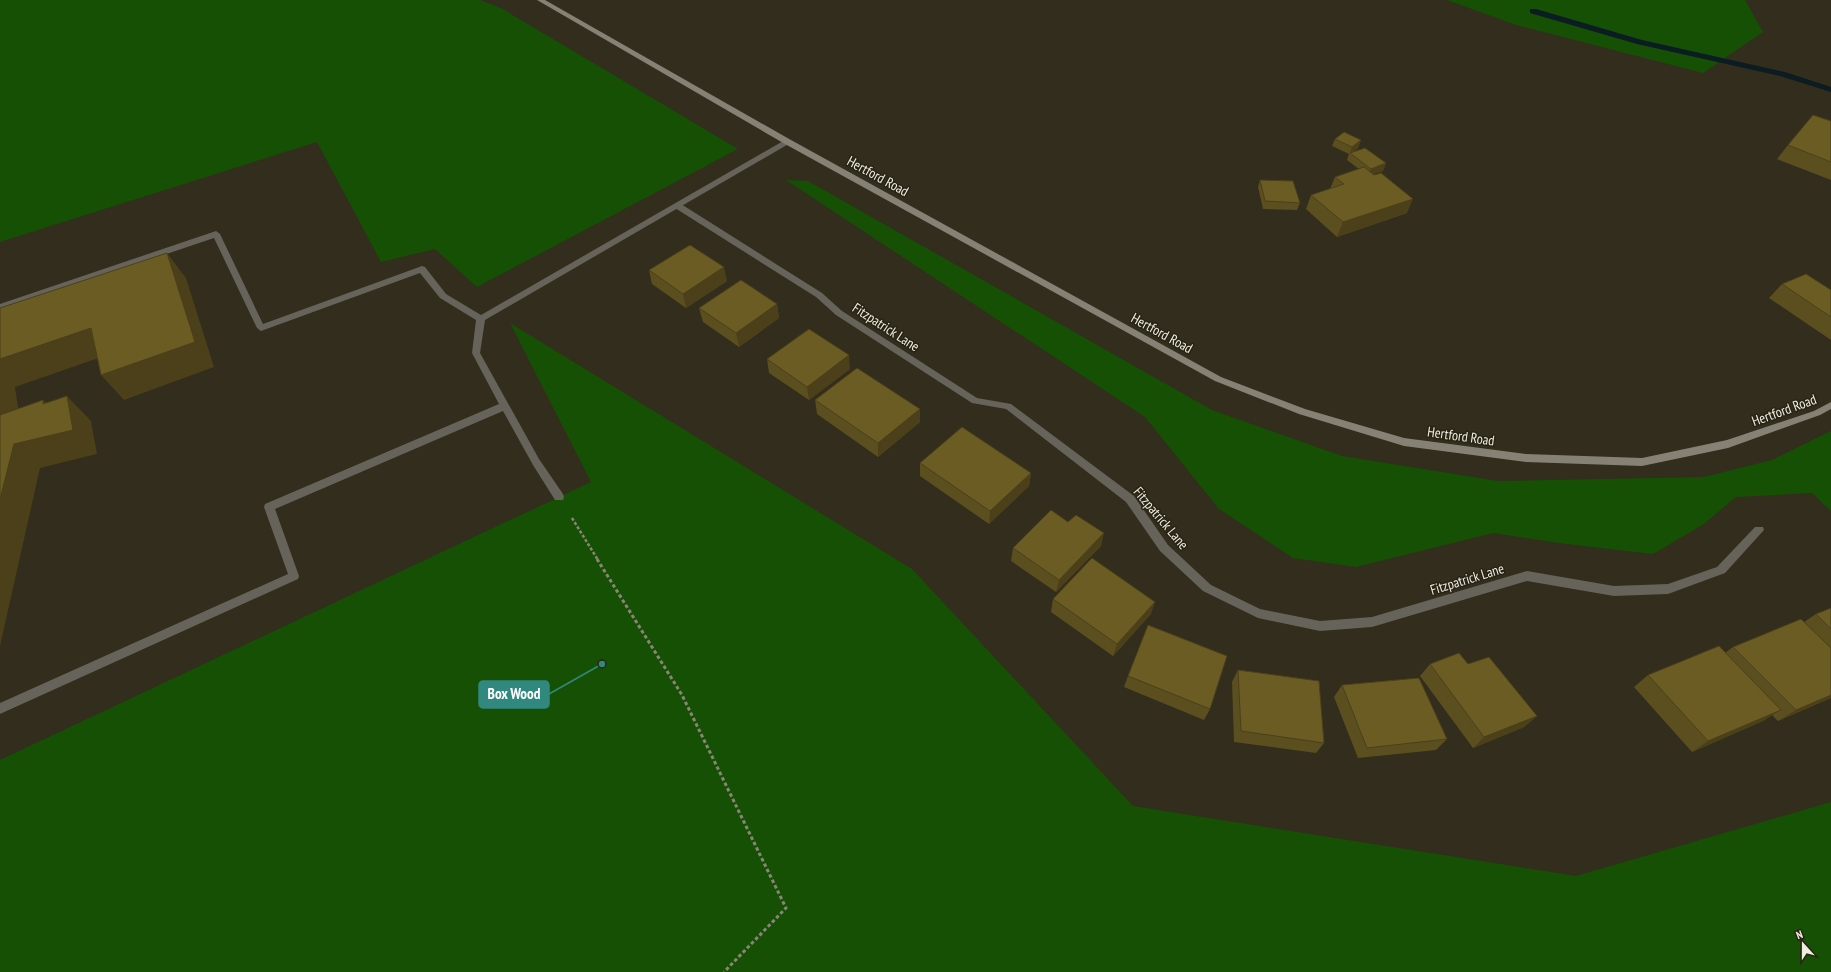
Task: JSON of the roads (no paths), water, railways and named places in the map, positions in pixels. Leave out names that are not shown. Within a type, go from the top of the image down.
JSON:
[{"type":"main road","name":"Hertford Road","points":[[540,0],[788,142],[1218,379],[1302,412],[1404,442],[1526,458],[1642,462],[1728,444],[1817,413],[1831,406]]},
{"type":"street","points":[[481,319],[788,142]]},
{"type":"street","name":"Fitzpatrick Lane","points":[[678,206],[819,295],[839,313],[975,401],[1008,406],[1130,499],[1164,548],[1207,588],[1258,613],[1320,626],[1372,622],[1528,576],[1614,591],[1668,589],[1722,570],[1759,530]]},
{"type":"street","points":[[0,307],[216,234],[261,328],[422,269],[444,296],[481,319]]},
{"type":"street","points":[[481,319],[476,353],[536,462],[559,497]]},
{"type":"street","points":[[0,710],[294,576],[269,507],[505,406]]},
{"type":"waterway","points":[[1533,11],[1640,42],[1782,74],[1831,90]]},
{"type":"place","name":"Box Wood","points":[[602,664]]}]
